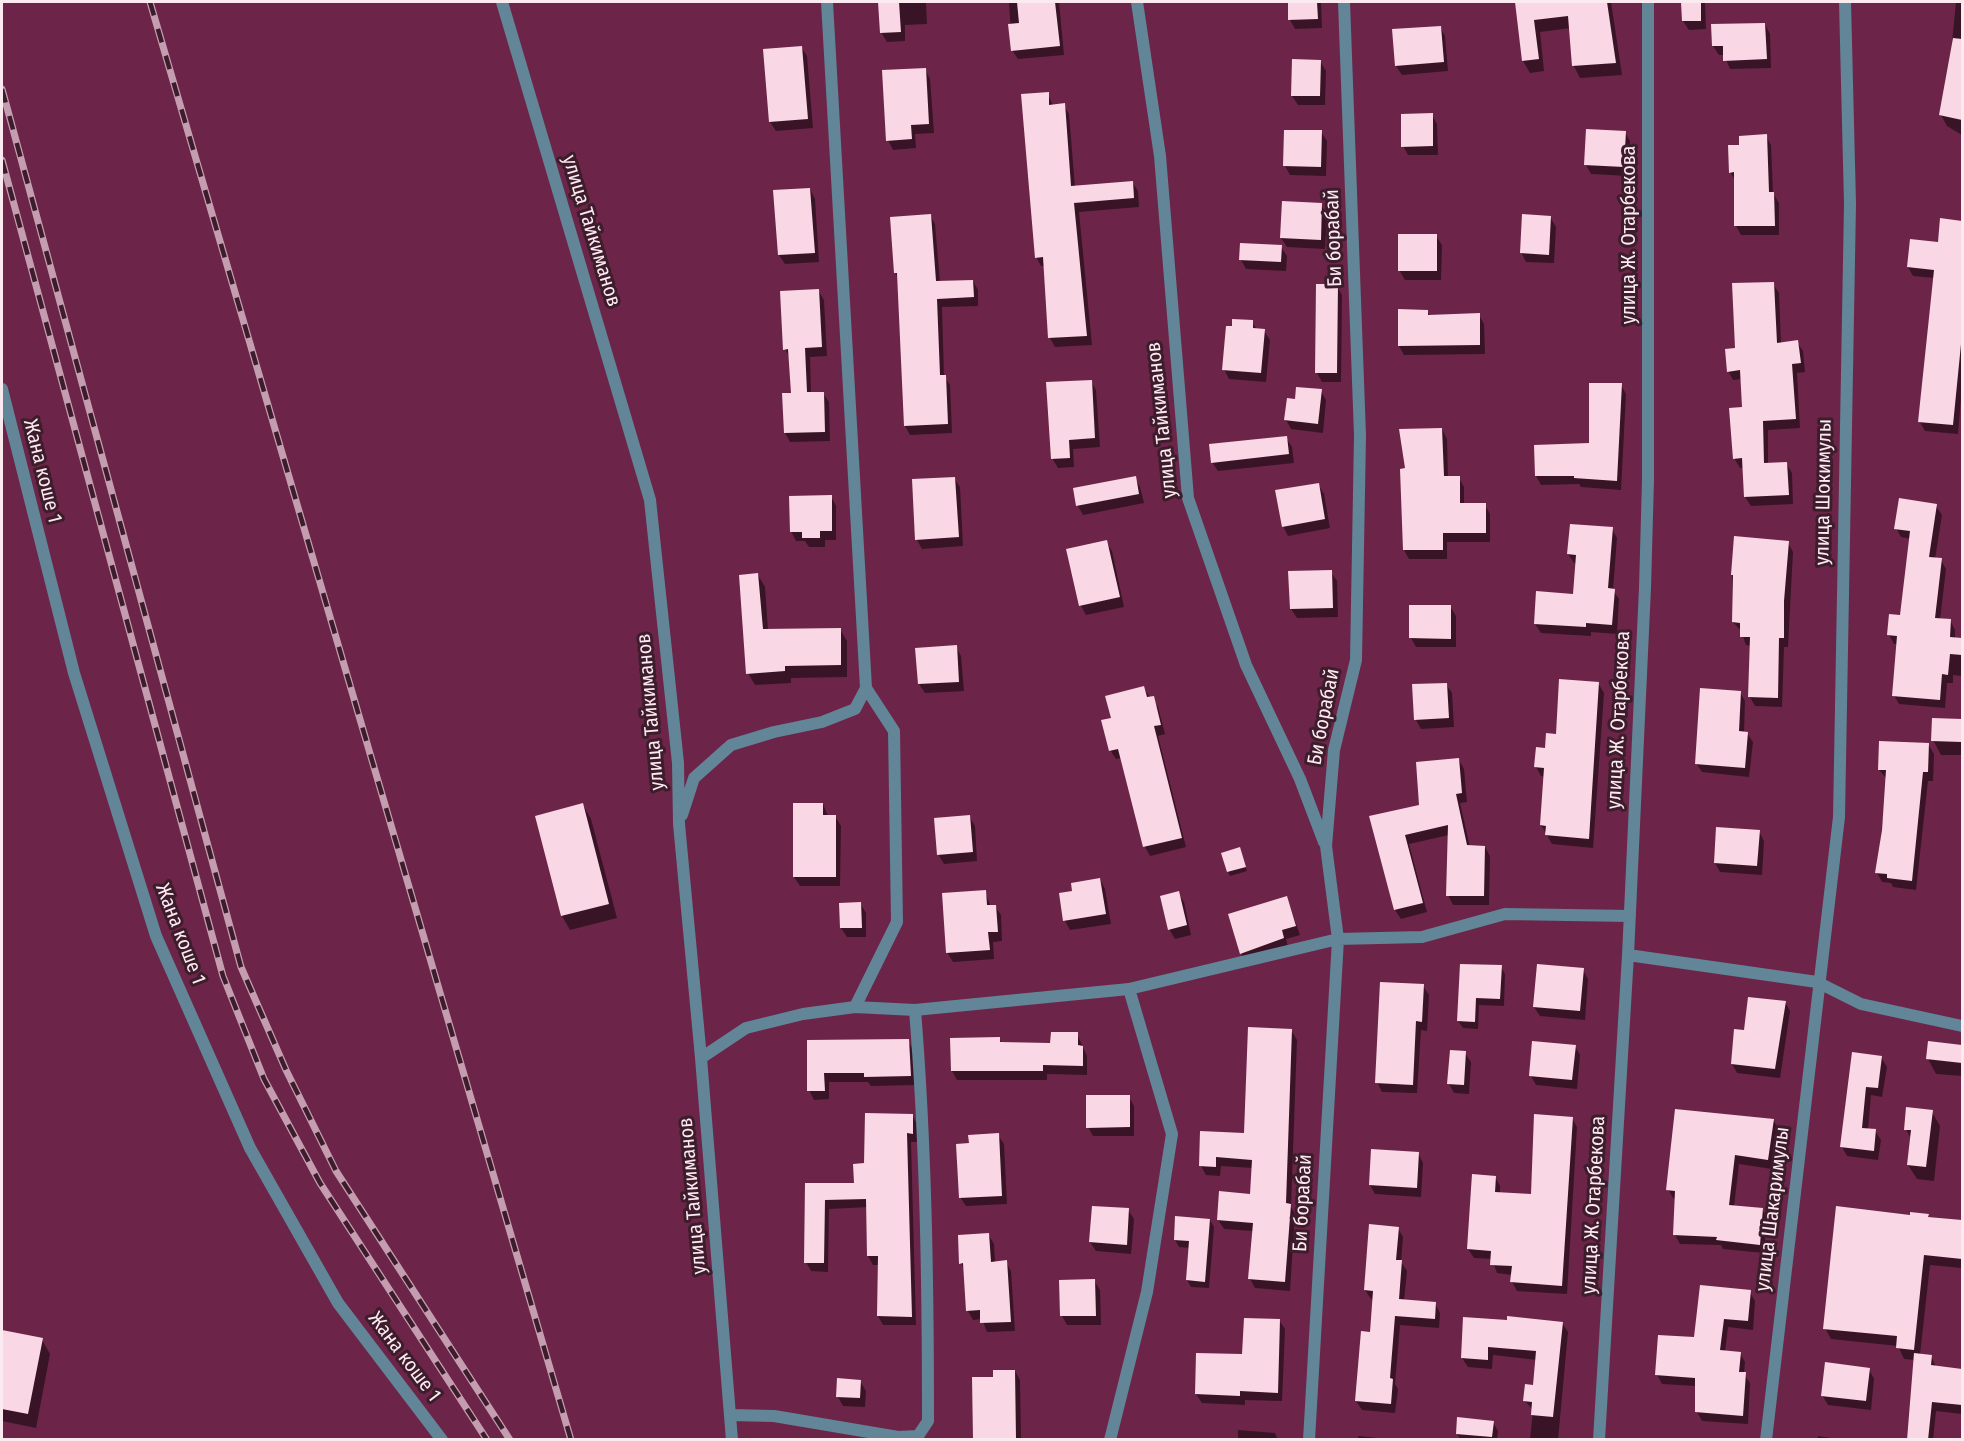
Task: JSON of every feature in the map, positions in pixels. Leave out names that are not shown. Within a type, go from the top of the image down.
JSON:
[{"type":"street","name":"улица Тайкиманов","points":[[502,2],[650,500],[678,763],[679,825],[701,1058],[732,1440]]},
{"type":"street","points":[[827,2],[866,688],[894,731],[897,922],[855,1007]]},
{"type":"street","name":"улица Тайкиманов","points":[[1137,2],[1160,156],[1188,498],[1246,665],[1300,779],[1326,846]]},
{"type":"street","name":"Би борабай","points":[[1309,1440],[1338,939],[1326,846],[1334,750],[1356,660],[1360,435],[1344,2]]},
{"type":"street","name":"улица Ж. Отарбекова","points":[[1599,1440],[1630,916],[1648,480],[1648,2]]},
{"type":"street","name":"улица Шокимулы","points":[[1817,982],[1839,817],[1850,204],[1845,2]]},
{"type":"street","name":"Жана коше 1","points":[[2,390],[74,673],[156,936],[261,1169],[338,1303],[399,1380],[442,1440]]},
{"type":"street","points":[[679,825],[694,778],[731,746],[774,732],[822,722],[855,710],[866,688]]},
{"type":"street","points":[[701,1058],[746,1028],[803,1014],[855,1007],[915,1010],[1129,989],[1338,939],[1422,937],[1505,914],[1630,916]]},
{"type":"street","points":[[1628,955],[1817,982],[1861,1004],[1962,1026]]},
{"type":"street","name":"улица Шакаримулы","points":[[1766,1440],[1817,982]]},
{"type":"street","points":[[1110,1440],[1147,1292],[1172,1134],[1129,989]]},
{"type":"street","points":[[730,1415],[774,1416],[898,1437],[918,1436],[928,1421],[928,1236],[924,1114],[915,1010]]},
{"type":"building","points":[[878,2],[899,2],[901,32],[880,33]]},
{"type":"building","points":[[1017,2],[1055,2],[1060,46],[1011,51],[1008,24],[1019,23]]},
{"type":"building","points":[[1288,2],[1317,2],[1318,19],[1288,20]]},
{"type":"building","points":[[1515,2],[1607,2],[1616,63],[1572,66],[1568,16],[1534,20],[1539,59],[1522,61]]},
{"type":"building","points":[[1681,2],[1701,2],[1701,21],[1682,21]]},
{"type":"building","points":[[1765,23],[1767,59],[1723,61],[1723,46],[1712,46],[1711,24]]},
{"type":"building","points":[[1441,26],[1444,62],[1395,66],[1392,29]]},
{"type":"building","points":[[1953,38],[1962,39],[1962,120],[1939,115]]},
{"type":"building","points":[[802,46],[808,119],[769,122],[763,49]]},
{"type":"building","points":[[1292,59],[1321,60],[1320,96],[1291,96]]},
{"type":"building","points":[[926,68],[929,124],[911,125],[912,139],[886,141],[882,70]]},
{"type":"building","points":[[1049,92],[1049,105],[1065,103],[1071,186],[1133,181],[1134,198],[1074,203],[1087,336],[1048,338],[1043,257],[1035,258],[1021,94]]},
{"type":"building","points":[[1433,113],[1433,146],[1401,147],[1401,114]]},
{"type":"building","points":[[1586,129],[1626,131],[1624,167],[1584,165]]},
{"type":"building","points":[[1284,130],[1322,130],[1321,167],[1283,166]]},
{"type":"building","points":[[1767,134],[1769,192],[1774,192],[1775,226],[1734,226],[1734,172],[1729,173],[1728,145],[1739,145],[1739,136]]},
{"type":"building","points":[[810,188],[815,253],[778,255],[773,190]]},
{"type":"building","points":[[1282,201],[1322,203],[1321,240],[1280,238]]},
{"type":"building","points":[[931,214],[936,281],[973,280],[974,297],[937,299],[940,375],[946,375],[948,424],[904,426],[897,273],[894,273],[890,217]]},
{"type":"building","points":[[1522,214],[1551,216],[1549,255],[1520,253]]},
{"type":"building","points":[[1940,218],[1962,221],[1962,334],[1953,425],[1918,422],[1934,270],[1907,267],[1910,239],[1938,242]]},
{"type":"building","points":[[1398,234],[1437,234],[1437,271],[1398,271]]},
{"type":"building","points":[[1240,243],[1282,245],[1281,262],[1239,260]]},
{"type":"building","points":[[1774,282],[1777,343],[1798,340],[1801,363],[1792,364],[1796,419],[1763,421],[1764,463],[1787,462],[1789,495],[1744,497],[1742,458],[1733,459],[1729,408],[1742,407],[1740,370],[1727,372],[1725,349],[1735,348],[1732,283]]},
{"type":"building","points":[[1316,284],[1338,284],[1337,373],[1315,373]]},
{"type":"building","points":[[819,289],[822,347],[805,348],[807,392],[824,392],[825,432],[784,433],[782,393],[791,393],[788,349],[783,350],[780,291]]},
{"type":"building","points":[[1398,309],[1428,310],[1428,315],[1480,313],[1480,345],[1398,346]]},
{"type":"building","points":[[1232,319],[1253,320],[1253,328],[1265,329],[1261,373],[1222,370],[1226,326],[1232,326]]},
{"type":"building","points":[[1092,380],[1095,438],[1069,440],[1070,458],[1051,459],[1046,382]]},
{"type":"building","points":[[1589,383],[1622,383],[1617,481],[1574,478],[1574,476],[1535,476],[1534,445],[1589,443]]},
{"type":"building","points":[[1296,387],[1322,389],[1318,424],[1284,420],[1287,398],[1295,399]]},
{"type":"building","points":[[1442,428],[1444,476],[1460,476],[1460,503],[1486,503],[1486,533],[1443,533],[1443,550],[1403,550],[1400,469],[1405,468],[1399,429]]},
{"type":"building","points":[[1287,436],[1289,454],[1211,463],[1209,444]]},
{"type":"building","points":[[1136,476],[1139,494],[1076,506],[1073,488]]},
{"type":"building","points":[[955,477],[959,537],[915,540],[912,479]]},
{"type":"building","points":[[1319,483],[1325,519],[1282,527],[1275,490]]},
{"type":"building","points":[[832,495],[832,531],[820,531],[820,538],[802,538],[802,532],[790,532],[789,496]]},
{"type":"building","points":[[1899,498],[1937,504],[1929,557],[1942,558],[1935,618],[1951,619],[1950,637],[1962,638],[1962,655],[1950,654],[1948,675],[1942,674],[1940,700],[1892,696],[1897,636],[1887,635],[1889,614],[1900,615],[1910,531],[1894,529]]},
{"type":"building","points":[[1570,524],[1613,527],[1608,588],[1615,589],[1612,625],[1586,623],[1586,627],[1534,624],[1536,591],[1573,594],[1576,555],[1567,554]]},
{"type":"building","points":[[1734,536],[1789,541],[1784,601],[1784,638],[1779,638],[1778,698],[1748,697],[1750,637],[1740,637],[1740,623],[1732,622],[1733,575],[1731,575]]},
{"type":"building","points":[[1107,540],[1120,597],[1079,606],[1066,549]]},
{"type":"building","points":[[1332,570],[1333,608],[1290,609],[1288,571]]},
{"type":"building","points":[[758,573],[763,629],[841,628],[841,665],[785,666],[785,671],[746,674],[739,575]]},
{"type":"building","points":[[1409,605],[1451,605],[1451,639],[1409,638]]},
{"type":"building","points":[[957,645],[959,682],[918,684],[915,648]]},
{"type":"building","points":[[1559,679],[1599,682],[1589,839],[1545,835],[1546,826],[1540,825],[1544,768],[1534,767],[1536,747],[1545,748],[1546,733],[1556,734]]},
{"type":"building","points":[[1447,683],[1449,718],[1414,720],[1412,684]]},
{"type":"building","points":[[1144,686],[1147,697],[1154,696],[1161,725],[1154,726],[1182,838],[1143,847],[1118,749],[1109,751],[1101,720],[1111,718],[1105,696]]},
{"type":"building","points":[[1700,688],[1741,691],[1739,731],[1748,732],[1745,768],[1695,764]]},
{"type":"building","points":[[1932,718],[1962,719],[1962,742],[1931,741]]},
{"type":"building","points":[[1879,741],[1929,743],[1928,772],[1923,772],[1912,881],[1887,878],[1887,874],[1875,873],[1882,830],[1886,770],[1878,770]]},
{"type":"building","points":[[1459,758],[1462,793],[1456,794],[1467,845],[1485,846],[1484,896],[1446,896],[1448,825],[1405,835],[1423,903],[1394,910],[1369,816],[1419,805],[1416,762]]},
{"type":"building","points":[[583,803],[609,904],[561,916],[535,816]]},
{"type":"building","points":[[793,803],[823,803],[823,815],[836,815],[836,877],[793,877]]},
{"type":"building","points":[[970,815],[973,852],[937,855],[934,818]]},
{"type":"building","points":[[1716,827],[1760,830],[1757,866],[1714,863]]},
{"type":"building","points":[[1240,847],[1246,867],[1227,872],[1221,853]]},
{"type":"building","points":[[1100,878],[1106,914],[1063,921],[1059,893],[1072,891],[1071,883]]},
{"type":"building","points":[[986,890],[987,905],[996,905],[998,932],[988,932],[990,950],[946,953],[942,893]]},
{"type":"building","points":[[1179,891],[1187,925],[1168,930],[1160,896]]},
{"type":"building","points":[[1287,896],[1296,926],[1282,930],[1284,938],[1240,954],[1228,914]]},
{"type":"building","points":[[861,902],[862,928],[840,928],[839,903]]},
{"type":"building","points":[[1460,964],[1502,965],[1500,999],[1476,998],[1475,1022],[1457,1021]]},
{"type":"building","points":[[1537,964],[1584,968],[1580,1011],[1533,1007]]},
{"type":"building","points":[[1380,982],[1424,984],[1422,1022],[1416,1021],[1413,1085],[1375,1083]]},
{"type":"building","points":[[1748,997],[1786,1001],[1775,1069],[1731,1064],[1734,1029],[1744,1030]]},
{"type":"building","points":[[1248,1027],[1292,1029],[1286,1203],[1291,1204],[1285,1282],[1248,1279],[1253,1223],[1217,1220],[1219,1191],[1250,1194],[1252,1160],[1216,1157],[1216,1167],[1199,1166],[1200,1131],[1244,1133]]},
{"type":"building","points":[[1051,1032],[1078,1032],[1078,1045],[1083,1046],[1083,1066],[1043,1065],[1043,1071],[951,1071],[950,1038],[1000,1037],[1000,1042],[1050,1043]]},
{"type":"building","points":[[909,1039],[911,1076],[864,1077],[864,1073],[824,1073],[825,1091],[807,1091],[807,1040]]},
{"type":"building","points":[[1532,1041],[1576,1045],[1572,1080],[1529,1076]]},
{"type":"building","points":[[1928,1041],[1962,1045],[1962,1063],[1926,1059]]},
{"type":"building","points":[[1450,1050],[1466,1051],[1464,1085],[1447,1084]]},
{"type":"building","points":[[1852,1052],[1882,1056],[1878,1088],[1866,1087],[1862,1128],[1876,1129],[1874,1151],[1840,1147]]},
{"type":"building","points":[[1086,1095],[1130,1095],[1130,1127],[1086,1128]]},
{"type":"building","points":[[1906,1107],[1933,1110],[1926,1167],[1907,1165],[1911,1130],[1904,1130]]},
{"type":"building","points":[[1675,1109],[1774,1119],[1768,1160],[1735,1155],[1729,1205],[1763,1208],[1760,1245],[1716,1240],[1717,1237],[1673,1235],[1675,1191],[1666,1190]]},
{"type":"building","points":[[865,1113],[913,1114],[913,1134],[907,1133],[912,1317],[877,1316],[878,1256],[867,1256],[866,1199],[825,1200],[824,1263],[804,1263],[805,1183],[854,1183],[853,1164],[864,1163]]},
{"type":"building","points":[[1534,1114],[1573,1117],[1562,1286],[1510,1282],[1512,1266],[1490,1265],[1491,1251],[1467,1249],[1472,1174],[1496,1176],[1495,1192],[1531,1194]]},
{"type":"building","points":[[999,1133],[1002,1196],[959,1198],[956,1144],[969,1143],[968,1135]]},
{"type":"building","points":[[1371,1149],[1419,1152],[1417,1188],[1369,1185]]},
{"type":"building","points":[[1092,1206],[1129,1208],[1127,1245],[1089,1242]]},
{"type":"building","points":[[1836,1206],[1910,1215],[1910,1212],[1929,1214],[1928,1217],[1962,1220],[1962,1259],[1924,1255],[1914,1350],[1896,1348],[1897,1336],[1823,1329]]},
{"type":"building","points":[[1175,1216],[1210,1219],[1205,1282],[1186,1280],[1189,1241],[1174,1240]]},
{"type":"building","points":[[1369,1224],[1399,1227],[1396,1260],[1402,1260],[1399,1299],[1436,1302],[1435,1319],[1395,1316],[1390,1378],[1393,1379],[1391,1404],[1355,1401],[1361,1331],[1370,1332],[1373,1291],[1364,1290]]},
{"type":"building","points":[[989,1233],[991,1262],[1007,1260],[1011,1322],[980,1323],[980,1310],[966,1311],[963,1263],[959,1264],[958,1235]]},
{"type":"building","points":[[1095,1279],[1096,1316],[1060,1316],[1059,1280]]},
{"type":"building","points":[[1700,1285],[1751,1290],[1748,1321],[1724,1319],[1720,1350],[1741,1352],[1739,1372],[1746,1372],[1743,1416],[1695,1412],[1695,1378],[1655,1375],[1658,1335],[1694,1337]]},
{"type":"building","points":[[1507,1316],[1563,1322],[1553,1417],[1531,1415],[1532,1402],[1523,1401],[1525,1384],[1533,1385],[1536,1351],[1488,1347],[1488,1360],[1461,1358],[1463,1317],[1507,1320]]},
{"type":"building","points":[[1244,1318],[1280,1319],[1278,1393],[1240,1391],[1240,1396],[1195,1394],[1196,1353],[1242,1354]]},
{"type":"building","points":[[2,1330],[43,1338],[28,1414],[2,1409]]},
{"type":"building","points":[[1914,1353],[1932,1355],[1931,1365],[1962,1369],[1962,1405],[1932,1402],[1928,1440],[1907,1440]]},
{"type":"building","points":[[1825,1362],[1870,1368],[1866,1401],[1821,1396]]},
{"type":"building","points":[[993,1370],[1015,1370],[1016,1439],[973,1440],[972,1377],[993,1377]]},
{"type":"building","points":[[837,1378],[861,1380],[860,1398],[836,1397]]},
{"type":"building","points":[[1457,1417],[1494,1421],[1492,1437],[1456,1434]]},
{"type":"railway","points":[[150,2],[571,1440]]},
{"type":"railway","points":[[2,89],[241,967],[286,1070],[336,1171],[510,1440]]},
{"type":"railway","points":[[2,160],[223,976],[264,1079],[320,1183],[487,1440]]}]
